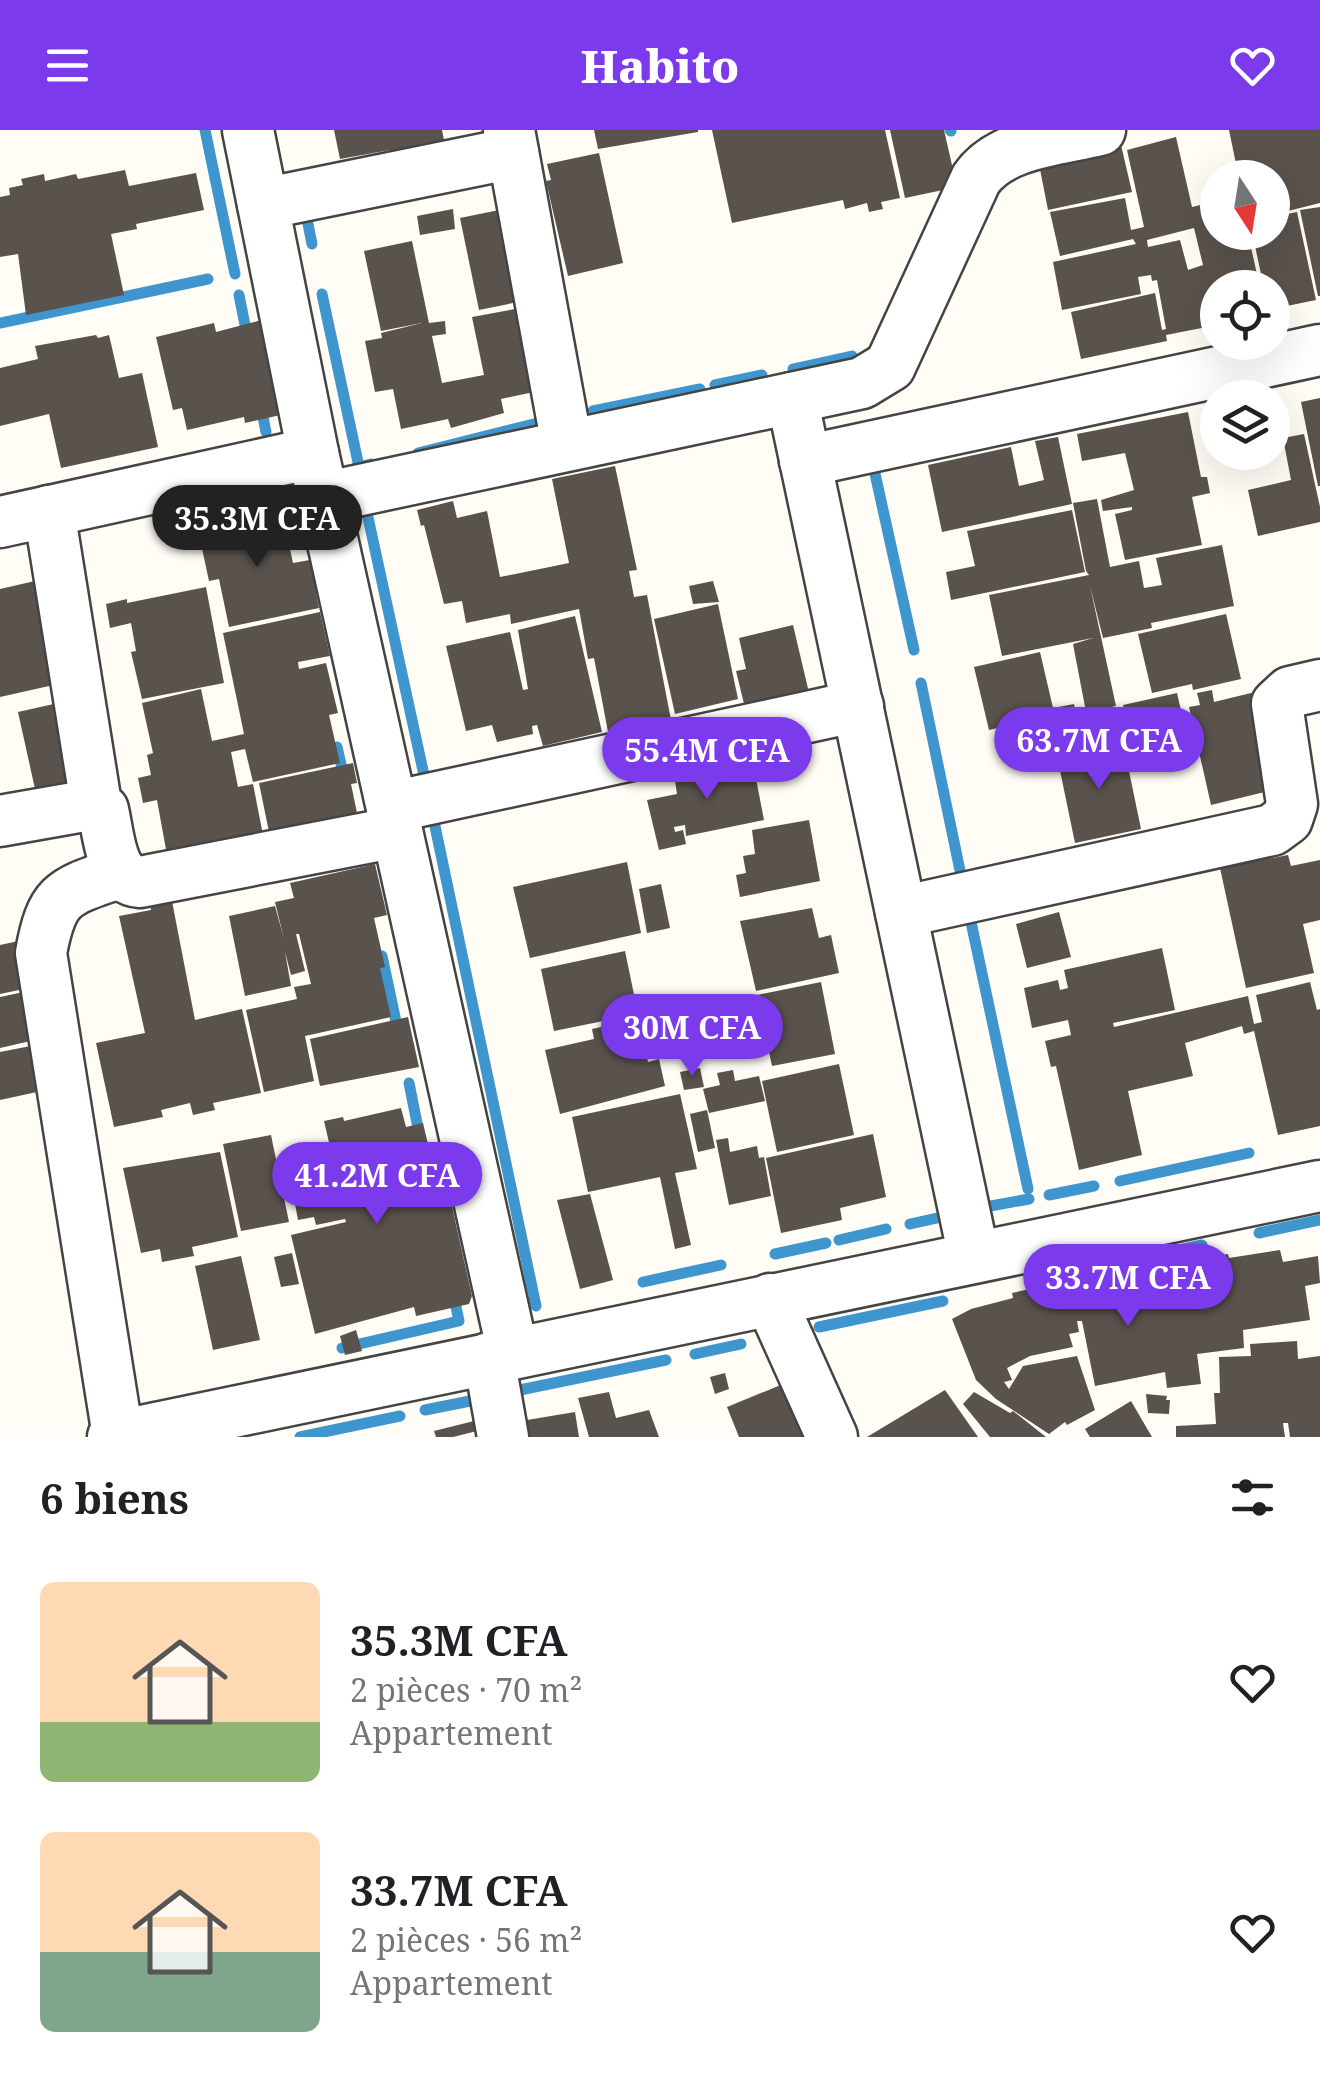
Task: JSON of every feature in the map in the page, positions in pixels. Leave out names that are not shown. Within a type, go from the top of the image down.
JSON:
[{"type":"street","points":[[248,130],[318,476],[394,819],[501,1355],[503,1437]]},
{"type":"street","points":[[0,522],[49,511],[567,446],[862,383],[890,366],[987,162],[1004,154],[1100,130]]},
{"type":"street","points":[[263,204],[511,142],[567,446]]},
{"type":"street","points":[[806,461],[1320,350]]},
{"type":"street","points":[[792,398],[974,1257]]},
{"type":"street","points":[[49,511],[96,804],[103,810],[119,873],[128,881],[140,882],[858,706]]},
{"type":"street","points":[[901,912],[1272,830],[1287,819],[1292,804],[1277,704],[1290,692],[1320,685]]},
{"type":"street","points":[[0,821],[96,804]]},
{"type":"street","points":[[119,873],[72,888],[48,915],[41,954],[116,1436],[1320,1186]]},
{"type":"street","points":[[770,1299],[832,1437]]},
{"type":"building","points":[[334,130],[442,130],[445,145],[340,159]]},
{"type":"building","points":[[594,130],[698,130],[698,132],[598,149]]},
{"type":"building","points":[[712,130],[885,130],[900,198],[881,202],[883,209],[869,212],[867,203],[845,209],[843,200],[732,223]]},
{"type":"building","points":[[890,130],[944,130],[957,187],[905,198]]},
{"type":"building","points":[[1229,130],[1320,130],[1320,203],[1290,210],[1290,160],[1235,160]]},
{"type":"building","points":[[1176,137],[1192,207],[1200,205],[1200,250],[1252,250],[1256,270],[1200,270],[1200,328],[1166,335],[1167,341],[1081,359],[1071,312],[1155,293],[1162,330],[1166,329],[1157,280],[1152,281],[1151,275],[1138,277],[1141,294],[1062,310],[1053,262],[1136,244],[1133,239],[1060,256],[1050,212],[1125,198],[1131,230],[1144,227],[1127,150]],"holes":[[[1194,228],[1203,265],[1188,270],[1180,240],[1148,247],[1147,240]]]},
{"type":"building","points":[[1121,145],[1132,192],[1048,210],[1038,159],[1077,157]]},
{"type":"building","points":[[599,153],[623,263],[568,276],[546,181],[551,180],[547,164]]},
{"type":"building","points":[[125,170],[129,186],[196,173],[204,210],[136,224],[137,229],[111,234],[124,295],[26,315],[18,254],[0,257],[0,197],[10,195],[9,188],[23,185],[21,179],[44,174],[45,181]]},
{"type":"building","points":[[1320,207],[1320,296],[1318,296],[1300,210]]},
{"type":"building","points":[[509,208],[528,300],[479,310],[460,218]]},
{"type":"building","points":[[453,209],[455,229],[420,235],[417,216]]},
{"type":"building","points":[[1297,212],[1316,300],[1290,305],[1290,270],[1260,270],[1256,250],[1290,250],[1290,213]]},
{"type":"building","points":[[412,241],[429,323],[445,321],[446,334],[432,336],[442,383],[484,375],[472,317],[531,306],[548,389],[501,399],[504,413],[451,428],[448,419],[401,429],[393,389],[375,392],[365,341],[422,323],[381,331],[364,251]]},
{"type":"building","points":[[262,320],[285,414],[245,423],[244,417],[187,430],[182,408],[173,410],[156,337],[214,323],[216,332]]},
{"type":"building","points":[[109,335],[119,378],[142,373],[158,447],[61,468],[49,414],[0,426],[0,368],[38,359],[35,346]]},
{"type":"building","points":[[1320,398],[1320,486],[1318,486],[1301,402]]},
{"type":"building","points":[[1188,412],[1201,477],[1207,477],[1210,493],[1192,497],[1202,545],[1125,560],[1115,514],[1132,507],[1103,511],[1101,500],[1134,490],[1125,453],[1082,461],[1077,434]]},
{"type":"building","points":[[1304,434],[1320,522],[1258,536],[1248,490],[1291,480],[1290,437]]},
{"type":"building","points":[[1058,437],[1072,504],[942,532],[928,465],[1011,447],[1019,486],[1044,480],[1035,441]]},
{"type":"building","points":[[615,466],[637,570],[629,571],[634,597],[647,595],[671,720],[608,732],[594,658],[588,659],[579,609],[511,624],[510,614],[466,623],[462,601],[444,604],[417,510],[453,501],[457,518],[487,511],[500,577],[569,563],[552,479]]},
{"type":"building","points":[[1097,499],[1110,567],[1139,561],[1144,588],[1162,585],[1156,558],[1222,545],[1234,606],[1151,623],[1152,628],[1103,638],[1090,586],[1116,706],[1086,712],[1073,644],[1093,638],[1002,656],[989,595],[1089,575],[1073,503]]},
{"type":"building","points":[[1072,510],[1085,572],[951,600],[946,572],[975,566],[967,531]]},
{"type":"building","points":[[282,512],[293,563],[310,560],[319,608],[229,627],[219,579],[209,581],[198,530]]},
{"type":"building","points":[[35,581],[58,684],[0,697],[0,589]]},
{"type":"building","points":[[713,581],[719,602],[693,604],[689,586]]},
{"type":"building","points":[[206,587],[224,683],[142,699],[131,652],[136,651],[131,623],[110,628],[106,604]]},
{"type":"building","points":[[718,604],[738,699],[675,714],[654,619]]},
{"type":"building","points":[[320,612],[330,656],[298,662],[299,669],[326,663],[338,713],[329,715],[340,763],[253,782],[245,749],[231,752],[238,787],[253,784],[263,835],[167,855],[157,800],[143,803],[138,778],[151,775],[147,755],[153,753],[142,703],[201,689],[212,741],[244,734],[223,633]]},
{"type":"building","points":[[1226,614],[1241,679],[1193,690],[1192,684],[1152,693],[1138,634]]},
{"type":"building","points":[[575,616],[602,732],[543,746],[537,725],[532,726],[533,734],[497,742],[492,725],[466,731],[446,646],[510,632],[523,690],[528,689],[518,630]]},
{"type":"building","points":[[793,625],[810,697],[746,712],[736,671],[746,669],[739,638]]},
{"type":"building","points":[[1040,652],[1053,708],[1074,704],[1076,714],[989,730],[974,667]]},
{"type":"building","points":[[1212,690],[1214,702],[1251,693],[1273,790],[1211,805],[1189,707],[1200,705],[1197,693]]},
{"type":"building","points":[[1177,693],[1190,750],[1136,762],[1123,705]]},
{"type":"building","points":[[67,701],[86,787],[37,798],[18,712]]},
{"type":"building","points":[[1123,742],[1141,829],[1075,843],[1057,756]]},
{"type":"building","points":[[752,758],[764,820],[686,836],[685,825],[674,827],[675,832],[683,830],[686,844],[659,850],[647,800],[677,794],[674,774]]},
{"type":"building","points":[[353,763],[357,783],[351,784],[357,813],[269,832],[259,783]]},
{"type":"building","points":[[809,820],[820,881],[740,897],[736,875],[746,873],[743,856],[755,854],[752,830]]},
{"type":"building","points":[[1288,855],[1291,866],[1320,860],[1320,920],[1303,924],[1314,973],[1246,988],[1220,868]]},
{"type":"building","points":[[627,862],[641,933],[530,958],[513,887]]},
{"type":"building","points":[[375,864],[387,915],[374,918],[391,1017],[305,1036],[314,1081],[264,1092],[246,1010],[297,999],[294,987],[311,984],[296,934],[305,971],[291,975],[285,952],[291,986],[245,996],[229,916],[275,906],[284,939],[275,902],[294,898],[290,883]]},
{"type":"building","points":[[661,884],[670,928],[647,933],[639,889]]},
{"type":"building","points":[[171,896],[195,1020],[242,1009],[261,1093],[213,1103],[215,1110],[193,1115],[190,1103],[161,1110],[163,1117],[114,1127],[96,1043],[145,1033],[119,916],[151,910],[149,901]]},
{"type":"building","points":[[812,908],[819,938],[831,935],[839,973],[756,991],[740,921]]},
{"type":"building","points":[[1059,912],[1071,957],[1027,968],[1016,924]]},
{"type":"building","points":[[28,939],[38,986],[0,994],[0,945]]},
{"type":"building","points":[[1162,948],[1175,1010],[1113,1023],[1114,1027],[1248,996],[1254,1024],[1262,1022],[1256,995],[1310,982],[1317,1010],[1320,1009],[1320,1126],[1278,1135],[1254,1031],[1244,1034],[1242,1026],[1185,1043],[1193,1076],[1128,1091],[1142,1155],[1079,1170],[1056,1066],[1051,1067],[1045,1041],[1071,1035],[1068,1020],[1032,1028],[1024,988],[1058,980],[1060,990],[1068,988],[1064,970]]},
{"type":"building","points":[[625,951],[638,1014],[554,1031],[541,969]]},
{"type":"building","points":[[821,982],[835,1054],[772,1066],[757,995]]},
{"type":"building","points":[[38,989],[48,1037],[0,1048],[0,997]]},
{"type":"building","points":[[687,1008],[693,1036],[645,1047],[648,1062],[659,1059],[665,1086],[560,1114],[545,1050],[594,1039],[592,1029]]},
{"type":"building","points":[[408,1017],[419,1067],[320,1086],[310,1039]]},
{"type":"building","points":[[51,1042],[60,1087],[0,1100],[0,1052]]},
{"type":"building","points":[[839,1064],[854,1135],[777,1152],[762,1081]]},
{"type":"building","points":[[700,1068],[704,1087],[684,1090],[680,1072]]},
{"type":"building","points":[[733,1070],[735,1081],[759,1076],[765,1101],[709,1113],[703,1089],[720,1085],[717,1073]]},
{"type":"building","points":[[680,1094],[697,1169],[675,1173],[691,1245],[675,1249],[660,1177],[588,1192],[572,1117]]},
{"type":"building","points":[[401,1108],[406,1127],[423,1123],[442,1204],[451,1202],[472,1296],[469,1304],[416,1316],[414,1307],[315,1334],[291,1235],[346,1222],[345,1219],[316,1225],[314,1217],[298,1220],[285,1150],[300,1147],[307,1189],[338,1181],[324,1121],[343,1117],[344,1121]]},
{"type":"building","points":[[707,1110],[715,1148],[698,1152],[690,1114]]},
{"type":"building","points":[[873,1134],[886,1197],[840,1208],[842,1220],[781,1233],[766,1158]]},
{"type":"building","points":[[271,1135],[289,1222],[241,1231],[223,1144]]},
{"type":"building","points":[[728,1138],[730,1152],[757,1146],[759,1158],[764,1157],[771,1196],[729,1205],[716,1140]]},
{"type":"building","points":[[220,1152],[238,1237],[192,1247],[194,1256],[162,1262],[160,1249],[141,1253],[123,1168]]},
{"type":"building","points":[[590,1194],[613,1280],[580,1289],[557,1200]]},
{"type":"building","points":[[1280,1250],[1283,1262],[1318,1256],[1320,1283],[1305,1286],[1310,1320],[1243,1330],[1244,1348],[1197,1354],[1201,1384],[1167,1388],[1165,1372],[1095,1386],[1082,1321],[1077,1321],[1079,1332],[1069,1334],[1073,1347],[1030,1356],[1007,1368],[1012,1380],[1004,1382],[1009,1389],[1023,1366],[1077,1356],[1095,1410],[1067,1425],[1065,1422],[1049,1434],[996,1399],[976,1380],[952,1319],[971,1309],[1013,1298],[1012,1293],[1052,1284],[1053,1287],[1087,1278],[1088,1283],[1205,1262],[1205,1258],[1228,1254],[1229,1258]]},
{"type":"building","points":[[292,1253],[299,1284],[281,1287],[274,1257]]},
{"type":"building","points":[[241,1256],[260,1340],[213,1350],[195,1266]]},
{"type":"building","points":[[356,1330],[362,1351],[345,1355],[340,1336]]},
{"type":"building","points":[[1297,1341],[1298,1359],[1320,1356],[1320,1437],[1290,1437],[1288,1423],[1283,1423],[1285,1437],[1176,1437],[1176,1426],[1216,1424],[1214,1393],[1220,1393],[1219,1357],[1251,1356],[1250,1344]]},
{"type":"building","points":[[725,1373],[729,1389],[715,1394],[710,1377]]},
{"type":"building","points":[[788,1382],[810,1437],[739,1437],[727,1407]]},
{"type":"building","points":[[945,1390],[978,1437],[867,1437]]},
{"type":"building","points":[[609,1392],[616,1418],[649,1410],[659,1437],[589,1437],[578,1398]]},
{"type":"building","points":[[974,1392],[1010,1413],[1013,1411],[1046,1437],[990,1437],[963,1404]]},
{"type":"building","points":[[1146,1394],[1167,1396],[1169,1414],[1148,1413]]},
{"type":"building","points":[[1131,1401],[1152,1437],[1090,1437],[1085,1429]]},
{"type":"building","points":[[575,1412],[579,1437],[517,1437],[515,1422]]},
{"type":"building","points":[[478,1420],[481,1430],[453,1437],[436,1437],[434,1431]]},
{"type":"waterway","points":[[205,130],[235,274]]},
{"type":"waterway","points":[[305,209],[312,244]]},
{"type":"waterway","points":[[0,323],[208,279]]},
{"type":"waterway","points":[[322,294],[359,467],[371,464]]},
{"type":"waterway","points":[[239,295],[248,340]]},
{"type":"waterway","points":[[793,369],[852,356]]},
{"type":"waterway","points":[[715,385],[762,375]]},
{"type":"waterway","points":[[593,411],[700,389]]},
{"type":"waterway","points":[[261,407],[266,432]]},
{"type":"waterway","points":[[418,453],[550,420]]},
{"type":"waterway","points":[[872,460],[914,650]]},
{"type":"waterway","points":[[364,499],[427,789]]},
{"type":"waterway","points":[[921,683],[963,885]]},
{"type":"waterway","points":[[337,747],[344,777]]},
{"type":"waterway","points":[[432,812],[536,1306]]},
{"type":"waterway","points":[[968,908],[1028,1189]]},
{"type":"waterway","points":[[382,956],[398,1031]]},
{"type":"waterway","points":[[409,1083],[420,1138]]},
{"type":"waterway","points":[[1120,1181],[1249,1153]]},
{"type":"waterway","points":[[1049,1195],[1094,1186]]},
{"type":"waterway","points":[[974,1209],[1029,1199]]},
{"type":"waterway","points":[[910,1224],[951,1215]]},
{"type":"waterway","points":[[1259,1233],[1320,1220]]},
{"type":"waterway","points":[[839,1240],[886,1229]]},
{"type":"waterway","points":[[775,1254],[826,1243]]},
{"type":"waterway","points":[[1049,1278],[1202,1245]]},
{"type":"waterway","points":[[643,1282],[721,1265]]},
{"type":"waterway","points":[[342,1348],[459,1321],[453,1293]]},
{"type":"waterway","points":[[819,1327],[943,1301]]},
{"type":"waterway","points":[[695,1354],[741,1344]]},
{"type":"waterway","points":[[510,1392],[666,1360]]},
{"type":"waterway","points":[[425,1410],[485,1398]]},
{"type":"waterway","points":[[300,1437],[400,1416]]}]
